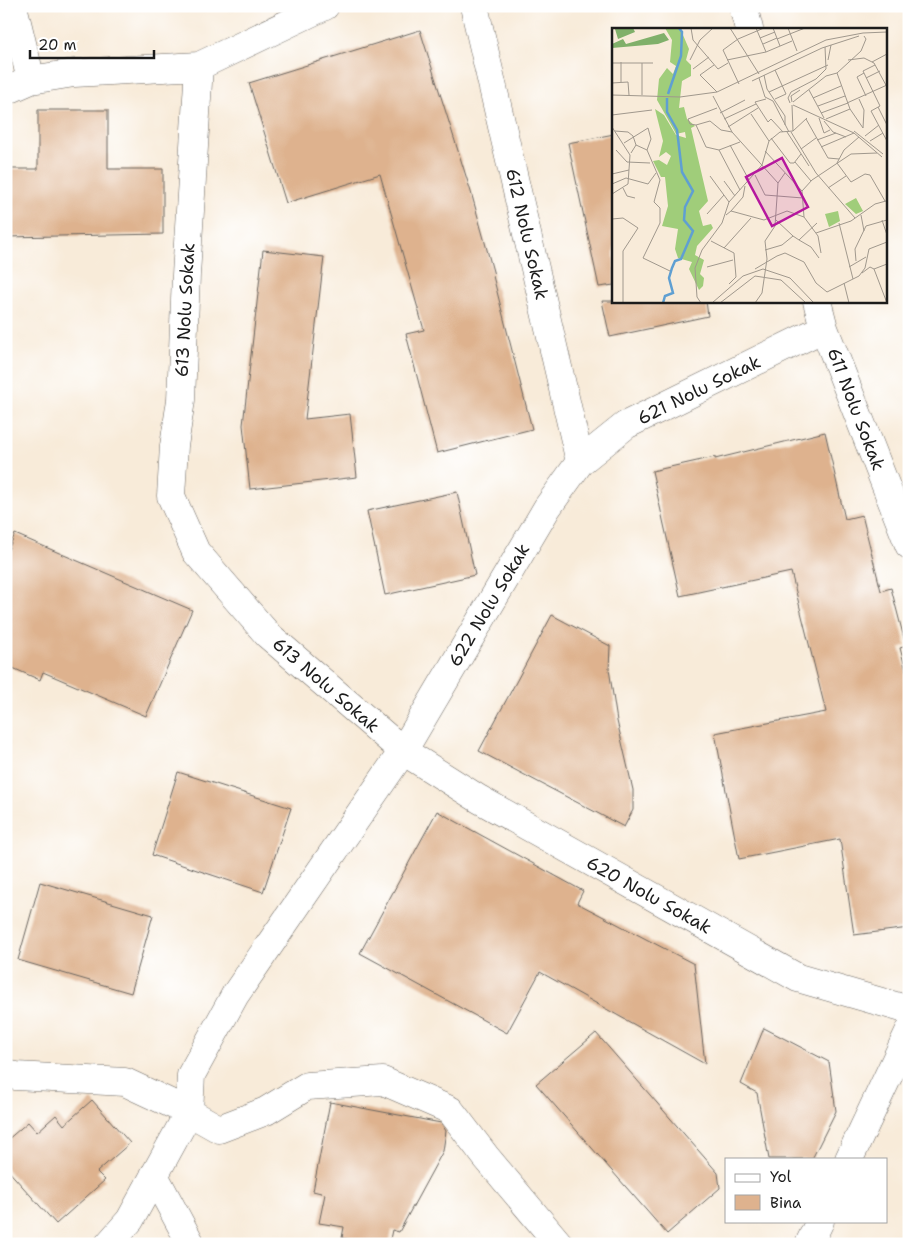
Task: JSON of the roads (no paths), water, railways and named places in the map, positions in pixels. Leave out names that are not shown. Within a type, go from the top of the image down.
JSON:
[{"type":"street","points":[[13,6],[31,80]]},
{"type":"street","points":[[6,91],[31,80],[74,73],[199,66],[325,6]]},
{"type":"street","name":"612 Nolu Sokak","points":[[474,6],[580,462]]},
{"type":"street","points":[[743,6],[749,28]]},
{"type":"street","name":"613 Nolu Sokak","points":[[199,66],[186,275],[181,400],[174,446],[171,496],[196,552],[268,635],[402,751]]},
{"type":"street","name":"611 Nolu Sokak","points":[[817,302],[824,328],[909,545]]},
{"type":"street","name":"621 Nolu Sokak","points":[[580,462],[626,425],[824,328]]},
{"type":"street","name":"622 Nolu Sokak","points":[[402,751],[547,508],[580,462]]},
{"type":"street","points":[[109,1244],[130,1220],[189,1112],[191,1075],[235,995],[402,751]]},
{"type":"street","name":"620 Nolu Sokak","points":[[402,751],[479,799],[798,978],[909,1010]]},
{"type":"street","points":[[849,1158],[909,1032]]},
{"type":"street","points":[[6,1074],[125,1082],[189,1112],[219,1129],[266,1111],[307,1086],[383,1081],[450,1110],[486,1157],[559,1244]]},
{"type":"street","points":[[154,1175],[191,1244]]},
{"type":"street","points":[[809,1244],[820,1222]]}]
